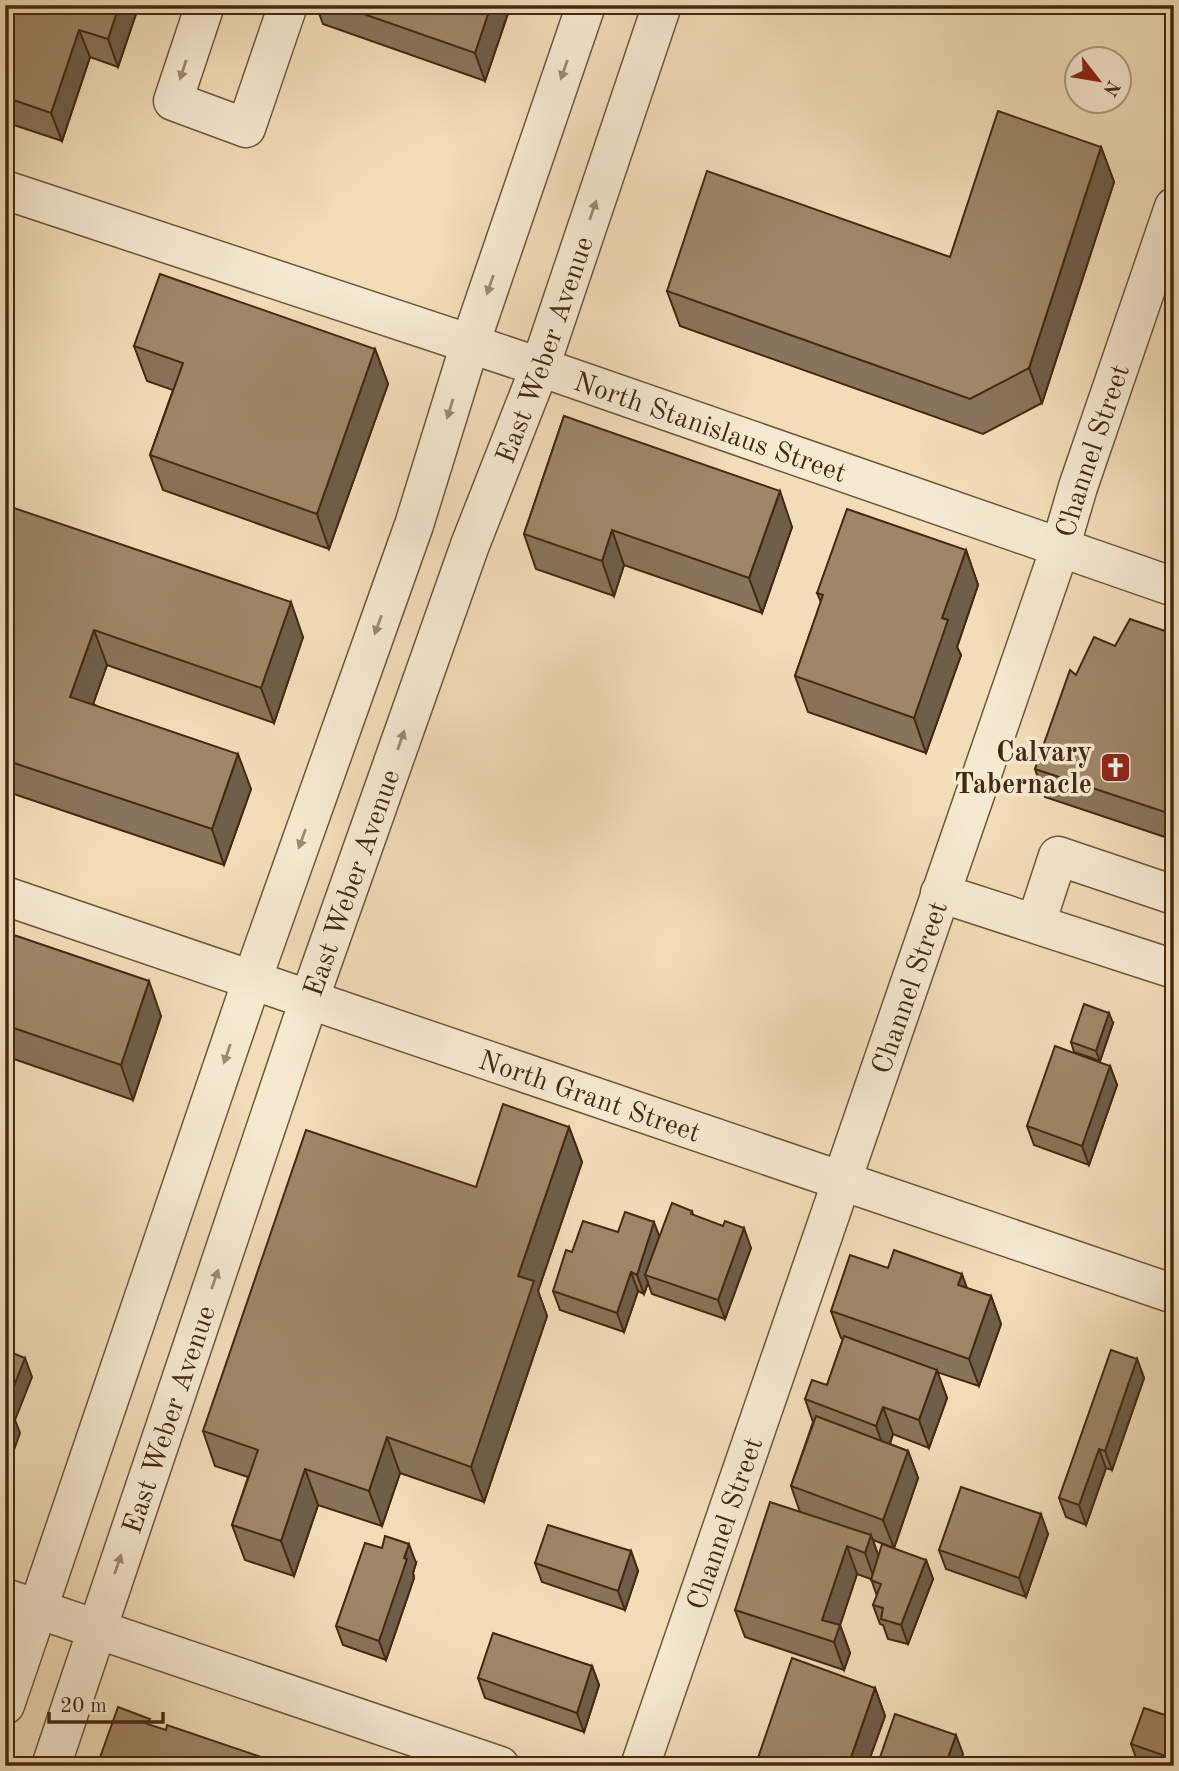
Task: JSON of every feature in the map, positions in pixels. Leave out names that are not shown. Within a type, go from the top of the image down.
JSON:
[{"type":"street","points":[[205,5],[173,102],[246,128],[288,5]]},
{"type":"street","name":"East Weber Avenue","points":[[5,1705],[22,1603],[252,980],[414,525],[470,344],[586,5]]},
{"type":"street","name":"East Weber Avenue","points":[[51,1766],[309,1000],[470,545],[540,367],[662,5]]},
{"type":"street","name":"North Stanislaus Street","points":[[5,190],[540,367],[1174,587]]},
{"type":"street","name":"Channel Street","points":[[640,1766],[1060,548],[1078,487],[1165,260],[1174,207]]},
{"type":"street","points":[[1036,923],[1058,856],[1174,895]]},
{"type":"street","points":[[940,893],[1174,969]]},
{"type":"street","name":"North Grant Street","points":[[5,896],[1174,1294]]},
{"type":"street","points":[[22,1603],[500,1766]]},
{"type":"building","points":[[5,5],[119,5],[108,39],[79,30],[51,113],[5,97]]},
{"type":"building","points":[[338,5],[491,5],[475,53]]},
{"type":"building","points":[[998,111],[1101,147],[1029,368],[970,399],[667,291],[707,171],[950,257]]},
{"type":"building","points":[[160,274],[375,349],[317,514],[150,455],[183,363],[134,346]]},
{"type":"building","points":[[564,416],[780,491],[749,578],[612,530],[602,561],[524,534]]},
{"type":"building","points":[[5,505],[291,602],[261,688],[94,630],[70,697],[238,754],[212,829],[5,760],[5,618],[11,602],[5,599]]},
{"type":"building","points":[[847,509],[966,550],[942,618],[948,620],[914,718],[795,676],[823,595],[817,593]]},
{"type":"building","points":[[1130,619],[1174,634],[1174,815],[1035,769],[1070,670],[1076,675],[1094,637],[1115,646]]},
{"type":"building","points":[[5,932],[149,981],[121,1065],[5,1025]]},
{"type":"building","points":[[1084,1004],[1109,1013],[1096,1051],[1071,1042]]},
{"type":"building","points":[[1055,1046],[1110,1066],[1082,1146],[1027,1126]]},
{"type":"building","points":[[503,1104],[569,1127],[518,1276],[534,1281],[471,1467],[387,1437],[369,1491],[305,1469],[281,1541],[232,1525],[258,1450],[203,1431],[306,1130],[476,1187]]},
{"type":"building","points":[[672,1203],[692,1211],[691,1214],[723,1226],[725,1221],[744,1228],[718,1300],[645,1275]]},
{"type":"building","points":[[625,1212],[654,1222],[637,1275],[631,1272],[617,1313],[553,1291],[566,1250],[572,1252],[583,1221],[618,1232]]},
{"type":"building","points":[[894,1250],[962,1274],[958,1285],[991,1296],[969,1359],[831,1311],[850,1255],[888,1268]]},
{"type":"building","points":[[844,1336],[937,1370],[919,1420],[883,1407],[876,1426],[805,1399],[812,1380],[827,1385]]},
{"type":"building","points":[[5,1350],[25,1358],[8,1401],[5,1398]]},
{"type":"building","points":[[1111,1350],[1137,1359],[1105,1451],[1099,1449],[1079,1505],[1059,1498]]},
{"type":"building","points":[[816,1416],[908,1451],[883,1520],[791,1486]]},
{"type":"building","points":[[961,1487],[1041,1514],[1019,1578],[939,1550]]},
{"type":"building","points":[[770,1502],[871,1535],[865,1553],[847,1546],[822,1620],[840,1625],[834,1642],[735,1610]]},
{"type":"building","points":[[548,1525],[631,1551],[618,1591],[535,1563]]},
{"type":"building","points":[[385,1536],[409,1544],[404,1558],[407,1559],[379,1641],[336,1626],[365,1543],[382,1548]]},
{"type":"building","points":[[882,1544],[926,1560],[901,1625],[881,1619],[883,1608],[873,1605],[881,1584],[871,1580]]},
{"type":"building","points":[[493,1633],[592,1666],[577,1713],[478,1678]]},
{"type":"building","points":[[792,1658],[875,1688],[848,1766],[780,1766],[758,1758]]},
{"type":"building","points":[[118,1707],[150,1719],[147,1724],[166,1730],[167,1725],[282,1764],[97,1766]]},
{"type":"building","points":[[1144,1708],[1174,1718],[1174,1759],[1131,1744]]},
{"type":"building","points":[[895,1714],[956,1735],[945,1766],[877,1766]]},
{"type":"place","name":"Calvary Tabernacle","points":[[1115,767]]}]
